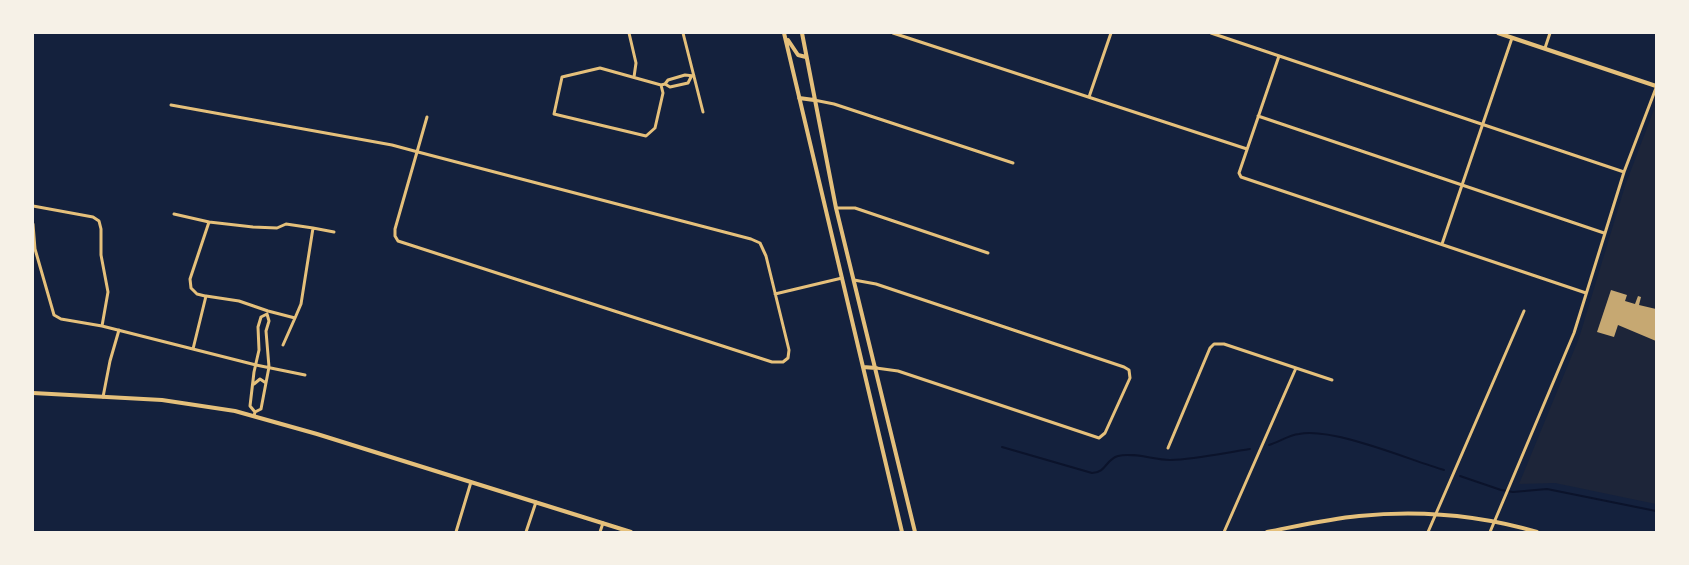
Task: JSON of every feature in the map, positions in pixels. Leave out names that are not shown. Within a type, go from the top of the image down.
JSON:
[{"type":"main road","points":[[802,33],[836,208],[915,532]]},
{"type":"main road","points":[[1498,33],[1656,87]]},
{"type":"main road","points":[[784,34],[798,55],[806,57]]},
{"type":"main road","points":[[784,34],[902,532]]},
{"type":"main road","points":[[799,98],[814,100]]},
{"type":"main road","points":[[863,367],[876,368]]},
{"type":"main road","points":[[33,393],[187,403],[255,414],[631,532]]},
{"type":"main road","points":[[1267,532],[1356,517],[1399,514],[1436,514],[1494,522],[1537,532]]},
{"type":"street","points":[[629,33],[636,63],[634,77]]},
{"type":"street","points":[[683,33],[692,77],[703,112]]},
{"type":"street","points":[[892,33],[1247,149]]},
{"type":"street","points":[[1089,97],[1111,33]]},
{"type":"street","points":[[1211,33],[1624,172]]},
{"type":"street","points":[[1545,48],[1550,33]]},
{"type":"street","points":[[1442,244],[1512,38]]},
{"type":"street","points":[[1279,56],[1239,175],[1586,293]]},
{"type":"street","points":[[692,77],[685,75],[668,80],[663,85],[655,128],[646,136],[554,114],[562,77],[600,68],[634,77],[663,85],[670,87],[688,83],[692,77]]},
{"type":"street","points":[[675,78],[678,85]]},
{"type":"street","points":[[1490,532],[1574,333],[1624,172],[1656,87]]},
{"type":"street","points":[[814,100],[834,104],[1013,163]]},
{"type":"street","points":[[171,105],[330,133],[418,152],[751,239],[760,243],[764,249],[789,350],[788,358],[779,362],[402,244],[396,238],[395,229],[418,152],[427,117]]},
{"type":"street","points":[[1258,116],[1604,233]]},
{"type":"street","points":[[33,206],[93,217],[99,221],[101,255],[108,292],[102,326]]},
{"type":"street","points":[[836,208],[855,208],[988,253]]},
{"type":"street","points":[[174,214],[209,222],[252,227],[277,228],[286,224],[334,232]]},
{"type":"street","points":[[209,222],[190,279],[191,288],[197,294],[239,301],[268,313],[295,318]]},
{"type":"street","points":[[33,224],[35,249],[54,315],[61,319],[102,326],[305,375]]},
{"type":"street","points":[[283,345],[301,304],[313,228]]},
{"type":"street","points":[[775,294],[842,278]]},
{"type":"street","points":[[854,280],[876,284],[921,299],[1124,367],[1130,372],[1129,383],[1099,438],[898,371],[876,368]]},
{"type":"street","points":[[193,349],[206,296]]},
{"type":"street","points":[[1428,532],[1524,311]]},
{"type":"street","points":[[268,313],[269,321],[266,331],[269,368],[261,409],[255,414],[250,406],[259,350],[258,327],[261,317],[268,313]]},
{"type":"street","points":[[103,397],[119,330]]},
{"type":"street","points":[[1168,448],[1210,348],[1214,344],[1224,344],[1332,380]]},
{"type":"street","points":[[1224,532],[1296,368]]},
{"type":"street","points":[[252,386],[260,379],[266,382]]},
{"type":"street","points":[[456,532],[471,482]]},
{"type":"street","points":[[526,532],[536,502]]},
{"type":"street","points":[[600,532],[603,523]]},
{"type":"shaded area","points":[[1656,104],[1656,504],[1555,483],[1519,484],[1579,338],[1625,186]]},
{"type":"building","points":[[1611,290],[1627,295],[1625,301],[1635,304],[1638,296],[1641,297],[1639,305],[1656,309],[1656,341],[1618,325],[1614,337],[1597,332]]},
{"type":"waterway","points":[[1269,445],[1299,434],[1331,435],[1444,470]]},
{"type":"waterway","points":[[1002,447],[1092,473],[1100,471],[1114,458],[1124,455],[1170,460],[1250,449]]},
{"type":"waterway","points":[[1460,476],[1501,490],[1513,492],[1547,489],[1656,511]]}]
